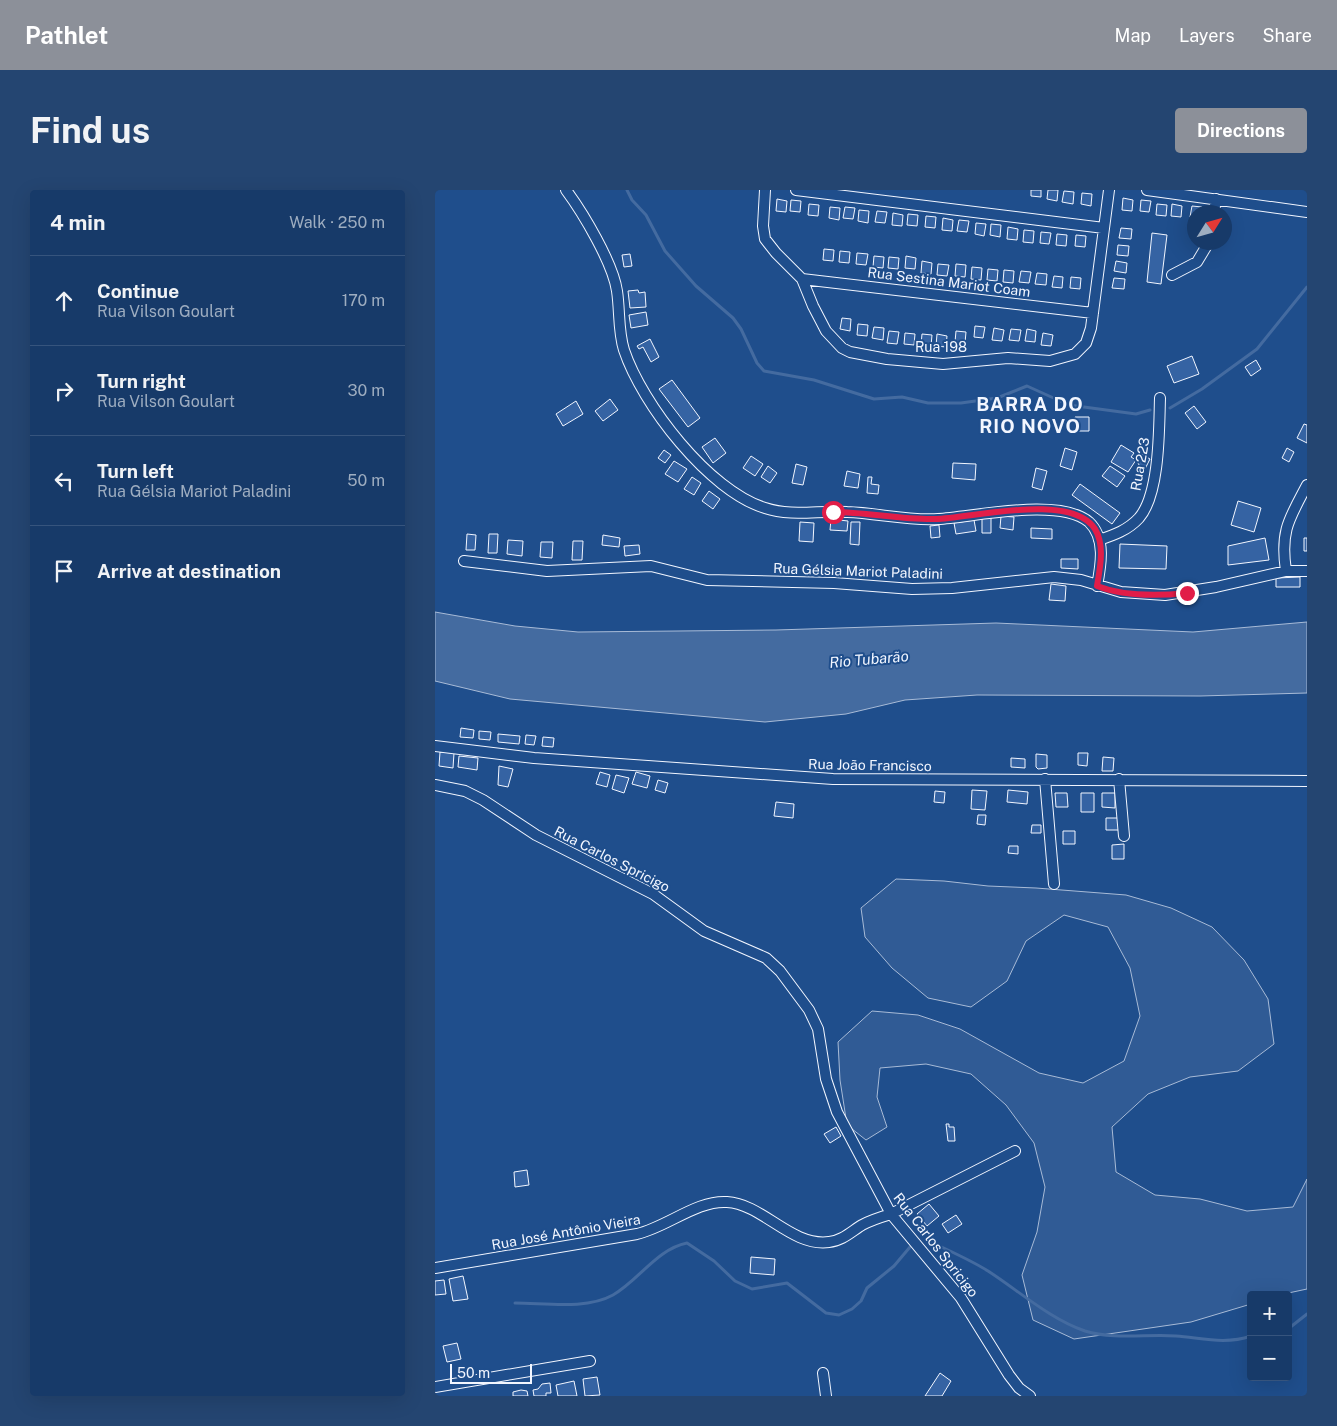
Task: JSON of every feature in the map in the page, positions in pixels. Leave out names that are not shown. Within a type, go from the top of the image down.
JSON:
[{"type":"street","points":[[765,190],[763,226],[765,239],[802,279]]},
{"type":"street","points":[[796,190],[1104,228]]},
{"type":"street","name":"Rua 198","points":[[802,279],[819,320],[842,348],[860,355],[943,364],[998,358],[1059,360],[1075,354],[1086,343],[1093,313],[1109,190]]},
{"type":"street","points":[[1147,190],[1307,212]]},
{"type":"street","points":[[569,194],[613,276],[623,348],[647,397],[697,460],[726,486],[748,502],[782,513],[846,512],[924,519],[998,511],[1057,511],[1082,518],[1095,530],[1099,540],[1100,566],[1097,586]]},
{"type":"street","points":[[1215,205],[1216,199]]},
{"type":"street","points":[[1172,275],[1197,262],[1204,250]]},
{"type":"street","name":"Rua Sestina Mariot Coam","points":[[802,279],[1093,313]]},
{"type":"street","name":"Rua 223","points":[[1099,540],[1120,533],[1130,526],[1140,517],[1145,507],[1156,463],[1160,398]]},
{"type":"street","points":[[1286,571],[1283,540],[1286,527],[1307,485]]},
{"type":"street","name":"Rua Gélsia Mariot Paladini","points":[[464,561],[547,571],[651,566],[707,580],[834,583],[911,589],[952,588],[1054,577],[1071,578],[1121,592],[1165,595],[1215,587],[1286,571],[1307,571]]},
{"type":"street","name":"Rua João Francisco","points":[[435,746],[534,758],[653,765],[805,778],[1307,781]]},
{"type":"street","points":[[1045,779],[1054,884]]},
{"type":"street","points":[[1119,780],[1124,836]]},
{"type":"street","name":"Rua Carlos Spricigo","points":[[435,786],[465,791],[483,800],[536,835],[653,894],[704,931],[752,950],[773,965],[794,987],[815,1023],[822,1044],[826,1080],[837,1112],[891,1214],[961,1298],[1009,1376],[1030,1396]]},
{"type":"street","name":"Rua José Antônio Vieira","points":[[435,1268],[637,1234],[659,1228],[712,1203],[728,1202],[741,1206],[795,1234],[817,1242],[835,1241],[870,1221],[891,1214],[1015,1151]]},
{"type":"street","points":[[435,1387],[590,1361]]},
{"type":"street","points":[[823,1373],[827,1396]]},
{"type":"shaded area","points":[[896,879],[944,881],[988,886],[1126,895],[1171,908],[1212,927],[1244,960],[1268,999],[1274,1044],[1238,1071],[1190,1077],[1148,1094],[1112,1127],[1116,1172],[1155,1195],[1200,1199],[1247,1211],[1293,1207],[1307,1179],[1307,1289],[1292,1292],[1247,1291],[1247,1305],[1191,1322],[1074,1339],[1033,1320],[1022,1275],[1037,1232],[1045,1187],[1034,1143],[1006,1105],[971,1074],[926,1064],[880,1068],[877,1097],[887,1127],[866,1140],[847,1125],[840,1080],[838,1042],[872,1011],[918,1015],[960,1029],[1039,1073],[1083,1083],[1124,1061],[1140,1016],[1130,968],[1108,927],[1064,915],[1026,941],[1007,981],[971,1007],[928,998],[892,968],[865,937],[861,908]]},
{"type":"water","name":"Rio Tubarão","points":[[435,612],[515,626],[578,632],[776,630],[996,623],[1193,632],[1307,622],[1307,693],[1200,696],[977,695],[905,700],[846,714],[765,722],[510,699],[435,681]]},
{"type":"building","points":[[1031,190],[1041,190],[1041,197],[1031,196]]},
{"type":"building","points":[[1048,190],[1058,190],[1057,201],[1047,199]]},
{"type":"building","points":[[1064,191],[1074,192],[1073,204],[1062,202]]},
{"type":"building","points":[[1082,193],[1092,194],[1091,206],[1081,204]]},
{"type":"building","points":[[1123,198],[1133,200],[1132,211],[1122,210]]},
{"type":"building","points":[[777,199],[787,201],[786,212],[776,211]]},
{"type":"building","points":[[791,200],[801,201],[800,212],[790,211]]},
{"type":"building","points":[[1141,200],[1151,201],[1149,212],[1140,211]]},
{"type":"building","points":[[809,204],[819,205],[818,216],[808,215]]},
{"type":"building","points":[[1157,204],[1167,205],[1166,216],[1156,215]]},
{"type":"building","points":[[1172,204],[1182,206],[1181,217],[1171,216]]},
{"type":"building","points":[[830,207],[840,208],[839,220],[829,218]]},
{"type":"building","points":[[845,207],[855,208],[853,219],[843,218]]},
{"type":"building","points":[[859,210],[869,211],[868,223],[858,221]]},
{"type":"building","points":[[877,211],[887,212],[885,223],[875,222]]},
{"type":"building","points":[[893,213],[903,215],[902,226],[892,225]]},
{"type":"building","points":[[908,214],[918,215],[917,226],[907,225]]},
{"type":"building","points":[[926,216],[936,217],[935,228],[925,227]]},
{"type":"building","points":[[943,218],[953,220],[952,231],[942,230]]},
{"type":"building","points":[[959,220],[969,221],[967,232],[957,231]]},
{"type":"building","points":[[976,223],[986,224],[984,236],[975,234]]},
{"type":"building","points":[[991,224],[1001,225],[1000,237],[990,235]]},
{"type":"building","points":[[1008,227],[1018,229],[1017,240],[1007,239]]},
{"type":"building","points":[[1121,228],[1132,229],[1131,239],[1119,238]]},
{"type":"building","points":[[1024,230],[1034,231],[1033,243],[1023,242]]},
{"type":"building","points":[[1041,232],[1051,233],[1049,244],[1040,243]]},
{"type":"building","points":[[1152,233],[1167,235],[1161,284],[1147,282]]},
{"type":"building","points":[[1057,234],[1067,235],[1066,246],[1056,245]]},
{"type":"building","points":[[1076,235],[1086,236],[1085,247],[1075,246]]},
{"type":"building","points":[[1118,245],[1129,246],[1128,256],[1117,255]]},
{"type":"building","points":[[824,249],[834,250],[833,261],[823,260]]},
{"type":"building","points":[[840,251],[850,252],[849,263],[839,262]]},
{"type":"building","points":[[857,253],[868,254],[866,265],[856,264]]},
{"type":"building","points":[[630,254],[632,266],[624,267],[622,255]]},
{"type":"building","points":[[874,256],[884,257],[883,268],[873,267]]},
{"type":"building","points":[[906,256],[916,258],[915,269],[905,268]]},
{"type":"building","points":[[889,257],[899,258],[898,269],[888,268]]},
{"type":"building","points":[[922,261],[932,263],[931,274],[921,273]]},
{"type":"building","points":[[1116,261],[1127,263],[1126,273],[1114,271]]},
{"type":"building","points":[[938,264],[949,265],[947,276],[937,275]]},
{"type":"building","points":[[956,264],[966,265],[965,277],[955,276]]},
{"type":"building","points":[[972,267],[982,268],[981,280],[971,279]]},
{"type":"building","points":[[988,269],[998,270],[997,281],[987,280]]},
{"type":"building","points":[[1004,270],[1014,271],[1013,283],[1003,282]]},
{"type":"building","points":[[1021,271],[1031,272],[1029,283],[1019,282]]},
{"type":"building","points":[[1037,273],[1047,274],[1046,285],[1035,284]]},
{"type":"building","points":[[1054,276],[1063,277],[1062,288],[1052,287]]},
{"type":"building","points":[[1071,277],[1081,278],[1080,289],[1070,288]]},
{"type":"building","points":[[1114,278],[1125,279],[1124,289],[1112,288]]},
{"type":"building","points":[[638,290],[639,293],[645,292],[646,307],[630,308],[628,291]]},
{"type":"building","points":[[646,312],[648,325],[631,328],[629,315]]},
{"type":"building","points":[[842,318],[851,319],[850,331],[840,329]]},
{"type":"building","points":[[858,324],[868,325],[867,336],[857,335]]},
{"type":"building","points":[[975,326],[985,327],[983,338],[974,337]]},
{"type":"building","points":[[874,327],[884,328],[883,340],[872,338]]},
{"type":"building","points":[[994,328],[1004,330],[1002,341],[992,340]]},
{"type":"building","points":[[1011,329],[1021,330],[1019,341],[1009,340]]},
{"type":"building","points":[[1027,329],[1036,331],[1035,342],[1025,341]]},
{"type":"building","points":[[889,331],[899,332],[897,344],[887,343]]},
{"type":"building","points":[[956,331],[966,332],[965,343],[955,342]]},
{"type":"building","points":[[905,333],[915,334],[914,345],[904,344]]},
{"type":"building","points":[[1043,333],[1053,335],[1051,346],[1041,345]]},
{"type":"building","points":[[922,334],[932,335],[931,346],[921,345]]},
{"type":"building","points":[[937,334],[947,336],[946,347],[936,346]]},
{"type":"building","points":[[650,339],[659,357],[651,362],[643,347],[639,349],[637,346]]},
{"type":"building","points":[[1192,356],[1199,374],[1174,383],[1167,366]]},
{"type":"building","points":[[1256,360],[1261,369],[1251,376],[1245,367]]},
{"type":"building","points":[[672,380],[700,418],[688,427],[659,389]]},
{"type":"building","points":[[610,399],[618,410],[603,421],[595,411]]},
{"type":"building","points":[[576,401],[583,414],[563,426],[556,414]]},
{"type":"building","points":[[1194,406],[1206,422],[1197,429],[1185,413]]},
{"type":"building","points":[[1075,417],[1089,417],[1089,431],[1075,431]]},
{"type":"building","points":[[1304,424],[1307,425],[1307,443],[1297,438]]},
{"type":"building","points":[[715,438],[726,453],[713,463],[702,447]]},
{"type":"building","points":[[1121,445],[1134,453],[1131,457],[1136,460],[1128,472],[1111,462]]},
{"type":"building","points":[[1065,448],[1077,452],[1072,470],[1060,466]]},
{"type":"building","points":[[1287,448],[1294,452],[1289,462],[1282,458]]},
{"type":"building","points":[[664,450],[671,455],[665,463],[658,458]]},
{"type":"building","points":[[1140,453],[1150,459],[1145,469],[1138,464],[1141,459],[1138,457]]},
{"type":"building","points":[[751,456],[763,464],[755,476],[743,468]]},
{"type":"building","points":[[674,461],[687,469],[678,482],[665,474]]},
{"type":"building","points":[[953,463],[976,464],[975,480],[952,478]]},
{"type":"building","points":[[796,464],[807,467],[803,485],[792,483]]},
{"type":"building","points":[[768,466],[777,473],[770,483],[761,477]]},
{"type":"building","points":[[1110,466],[1125,476],[1117,487],[1102,476]]},
{"type":"building","points":[[1036,468],[1047,471],[1042,490],[1032,487]]},
{"type":"building","points":[[847,471],[860,474],[858,488],[844,486]]},
{"type":"building","points":[[692,477],[701,483],[694,495],[684,489]]},
{"type":"building","points":[[868,477],[872,477],[871,484],[879,485],[878,494],[867,493]]},
{"type":"building","points":[[1080,484],[1120,513],[1112,524],[1072,495]]},
{"type":"building","points":[[709,491],[720,499],[713,509],[702,501]]},
{"type":"building","points":[[1238,501],[1261,508],[1254,532],[1231,525]]},
{"type":"building","points":[[982,516],[991,516],[991,533],[982,533]]},
{"type":"building","points":[[1001,516],[1014,517],[1013,530],[1000,528]]},
{"type":"building","points":[[831,519],[848,521],[847,531],[830,530]]},
{"type":"building","points":[[974,520],[976,531],[956,534],[954,523]]},
{"type":"building","points":[[800,522],[814,523],[813,542],[799,541]]},
{"type":"building","points":[[851,522],[860,522],[859,545],[850,544]]},
{"type":"building","points":[[939,525],[940,537],[931,538],[930,526]]},
{"type":"building","points":[[1031,528],[1052,529],[1052,539],[1031,538]]},
{"type":"building","points":[[467,534],[476,535],[475,550],[466,550]]},
{"type":"building","points":[[489,534],[498,534],[497,553],[488,553]]},
{"type":"building","points":[[603,535],[620,538],[619,547],[602,545]]},
{"type":"building","points":[[1265,538],[1269,560],[1228,565],[1228,546]]},
{"type":"building","points":[[1304,538],[1307,538],[1307,551],[1304,551]]},
{"type":"building","points":[[508,540],[523,541],[522,556],[507,554]]},
{"type":"building","points":[[573,541],[583,541],[582,560],[572,560]]},
{"type":"building","points":[[541,542],[553,542],[552,558],[540,557]]},
{"type":"building","points":[[1120,544],[1167,546],[1166,569],[1119,568]]},
{"type":"building","points":[[639,545],[640,554],[625,556],[624,546]]},
{"type":"building","points":[[1061,559],[1078,559],[1078,569],[1061,568]]},
{"type":"building","points":[[1300,577],[1300,587],[1276,587],[1276,578]]},
{"type":"building","points":[[1051,584],[1066,586],[1065,601],[1049,600]]},
{"type":"building","points":[[461,728],[474,730],[473,738],[460,737]]},
{"type":"building","points":[[479,731],[491,732],[490,740],[479,739]]},
{"type":"building","points":[[498,734],[520,736],[519,744],[498,742]]},
{"type":"building","points":[[526,735],[536,736],[534,745],[525,744]]},
{"type":"building","points":[[543,737],[554,738],[553,747],[542,746]]},
{"type":"building","points":[[440,752],[454,753],[453,768],[439,766]]},
{"type":"building","points":[[1078,753],[1088,753],[1087,766],[1078,765]]},
{"type":"building","points":[[1036,754],[1047,755],[1047,768],[1038,769],[1036,767]]},
{"type":"building","points":[[459,756],[478,758],[477,770],[458,767]]},
{"type":"building","points":[[1103,757],[1114,758],[1113,771],[1102,771]]},
{"type":"building","points":[[1011,758],[1025,759],[1025,768],[1011,767]]},
{"type":"building","points":[[499,766],[513,769],[508,787],[498,785]]},
{"type":"building","points":[[600,772],[610,775],[607,787],[596,784]]},
{"type":"building","points":[[636,772],[650,776],[647,788],[632,784]]},
{"type":"building","points":[[616,775],[629,778],[624,793],[612,789]]},
{"type":"building","points":[[658,780],[668,783],[665,793],[655,790]]},
{"type":"building","points":[[972,790],[987,791],[985,810],[971,809]]},
{"type":"building","points":[[1008,790],[1028,792],[1027,804],[1007,802]]},
{"type":"building","points":[[935,791],[945,792],[944,803],[934,802]]},
{"type":"building","points":[[1055,793],[1067,793],[1068,807],[1056,807]]},
{"type":"building","points":[[1081,793],[1094,793],[1094,812],[1081,812]]},
{"type":"building","points":[[1102,793],[1115,793],[1115,808],[1102,807]]},
{"type":"building","points":[[776,802],[794,804],[793,818],[774,816]]},
{"type":"building","points":[[978,815],[986,815],[985,825],[977,824]]},
{"type":"building","points":[[1106,818],[1120,818],[1120,830],[1106,830]]},
{"type":"building","points":[[1032,825],[1041,825],[1041,833],[1031,833]]},
{"type":"building","points":[[1063,831],[1075,831],[1075,844],[1063,844]]},
{"type":"building","points":[[1124,844],[1124,859],[1112,859],[1112,845]]},
{"type":"building","points":[[1009,846],[1018,846],[1018,854],[1008,853]]},
{"type":"building","points":[[946,1124],[949,1124],[949,1127],[954,1127],[955,1141],[948,1141]]},
{"type":"building","points":[[836,1127],[841,1136],[830,1143],[824,1134]]},
{"type":"building","points":[[527,1170],[529,1185],[515,1187],[514,1172]]},
{"type":"building","points":[[929,1204],[939,1216],[927,1226],[917,1214]]},
{"type":"building","points":[[956,1215],[962,1224],[948,1233],[942,1224]]},
{"type":"building","points":[[751,1257],[775,1259],[774,1275],[750,1273]]},
{"type":"building","points":[[463,1276],[468,1299],[453,1301],[449,1279]]},
{"type":"building","points":[[444,1280],[446,1294],[435,1295],[435,1281]]},
{"type":"building","points":[[457,1343],[461,1359],[447,1362],[443,1346]]},
{"type":"building","points":[[940,1373],[951,1381],[942,1396],[925,1396]]},
{"type":"building","points":[[597,1377],[600,1395],[585,1396],[583,1379]]},
{"type":"building","points":[[574,1381],[577,1396],[558,1396],[556,1385]]},
{"type":"building","points":[[550,1383],[551,1393],[546,1393],[546,1396],[534,1396],[533,1390],[538,1389],[542,1384]]},
{"type":"building","points":[[527,1391],[528,1396],[513,1396],[513,1392]]},
{"type":"waterway","points":[[627,190],[632,200],[646,215],[665,251],[696,286],[733,318],[741,329],[757,363],[764,371],[814,380],[874,399],[902,397],[928,403],[961,403],[997,398],[1027,386],[1069,405],[1136,414],[1150,410]]},
{"type":"waterway","points":[[1170,408],[1202,389],[1257,349],[1307,287]]},
{"type":"waterway","points":[[927,1240],[981,1267],[1047,1312],[1085,1331],[1119,1336],[1176,1336],[1223,1340],[1247,1337]]},
{"type":"waterway","points":[[515,1303],[565,1305],[602,1300],[622,1289],[657,1258],[676,1246],[687,1243],[714,1261],[735,1281],[752,1289],[787,1283],[826,1313],[839,1315],[852,1309],[861,1301],[867,1288],[894,1266],[910,1247]]},
{"type":"waterway","points":[[1292,1326],[1307,1314]]},
{"type":"district","name":"BARRA DO RIO NOVO","points":[[1030,415]]},
{"type":"route","points":[[833,512],[868,513],[924,519],[1013,510],[1057,511],[1072,514],[1089,523],[1095,530],[1099,540],[1101,555],[1097,586],[1121,592],[1165,595],[1187,593]]}]
